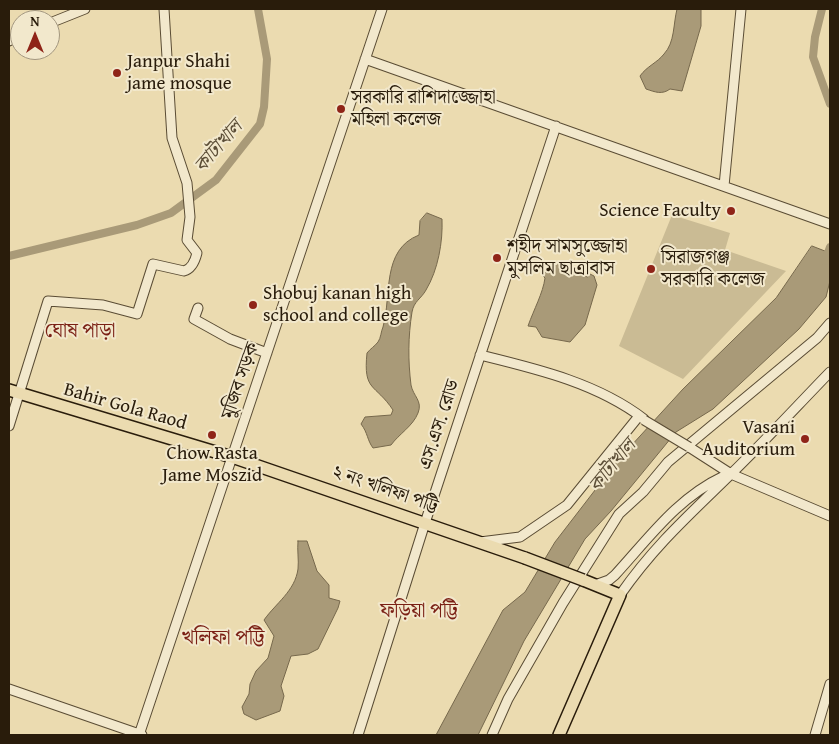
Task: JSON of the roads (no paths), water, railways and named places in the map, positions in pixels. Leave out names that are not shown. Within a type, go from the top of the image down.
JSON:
[{"type":"main road","name":"Bahir Gola Raod","points":[[13,392],[232,457]]},
{"type":"main road","name":"২ নং খলিফা পট্টি","points":[[232,457],[525,558],[620,595]]},
{"type":"main road","points":[[559,735],[620,595]]},
{"type":"street","points":[[60,20],[85,9]]},
{"type":"street","points":[[9,426],[13,392],[48,301],[103,305],[137,314],[153,264],[184,271],[188,270],[195,260],[197,253],[187,240],[190,217],[187,183],[172,138],[164,9]]},
{"type":"street","name":"মুজিব সড়ক","points":[[140,735],[382,9]]},
{"type":"street","points":[[724,186],[742,9]]},
{"type":"street","points":[[365,59],[826,223]]},
{"type":"street","name":"এস.এস. রোড","points":[[358,735],[425,523],[556,126]]},
{"type":"street","points":[[198,308],[194,319],[230,339],[267,353]]},
{"type":"street","points":[[492,735],[508,699],[563,602],[619,514],[643,492],[668,462],[817,338],[830,323]]},
{"type":"street","points":[[480,355],[554,374],[590,388],[689,446],[731,474],[830,516]]},
{"type":"street","points":[[620,595],[664,537],[731,474],[830,372]]},
{"type":"street","points":[[480,542],[520,537],[567,505],[642,418]]},
{"type":"street","points":[[595,585],[609,580],[615,575],[654,530],[690,495],[707,484],[731,474]]},
{"type":"street","points":[[654,530],[664,537]]},
{"type":"street","points":[[816,735],[830,684]]},
{"type":"street","points":[[9,689],[140,735]]},
{"type":"waterway","name":"কাটাখাল","points":[[9,256],[137,225],[171,213],[216,180],[260,124],[264,107],[267,59],[258,9]]},
{"type":"waterway","name":"কাটাখাল","points":[[822,9],[815,37],[813,57],[830,104]]},
{"type":"waterway","name":"কাটাখাল","points":[[825,261],[830,247]]},
{"type":"place","name":"Janpur Shahi jame mosque","points":[[117,73]]},
{"type":"place","name":"সরকারি রাশিদাজ্জোহা মহিলা কলেজ","points":[[341,109]]},
{"type":"place","name":"Science Faculty","points":[[731,211]]},
{"type":"place","name":"শহীদ সামসুজ্জোহা মুসলিম ছাত্রাবাস","points":[[497,258]]},
{"type":"place","name":"সিরাজগঞ্জ সরকারি কলেজ","points":[[651,269]]},
{"type":"place","name":"Shobuj kanan high school and college","points":[[253,305]]},
{"type":"place","name":"Chow Rasta Jame Moszid","points":[[212,435]]},
{"type":"place","name":"Vasani Auditorium","points":[[805,439]]},
{"type":"district","name":"ঘোষ পাড়া","points":[[80,332]]},
{"type":"district","name":"ফড়িয়া পট্টি","points":[[419,612]]},
{"type":"district","name":"খলিফা পট্টি","points":[[223,639]]}]
